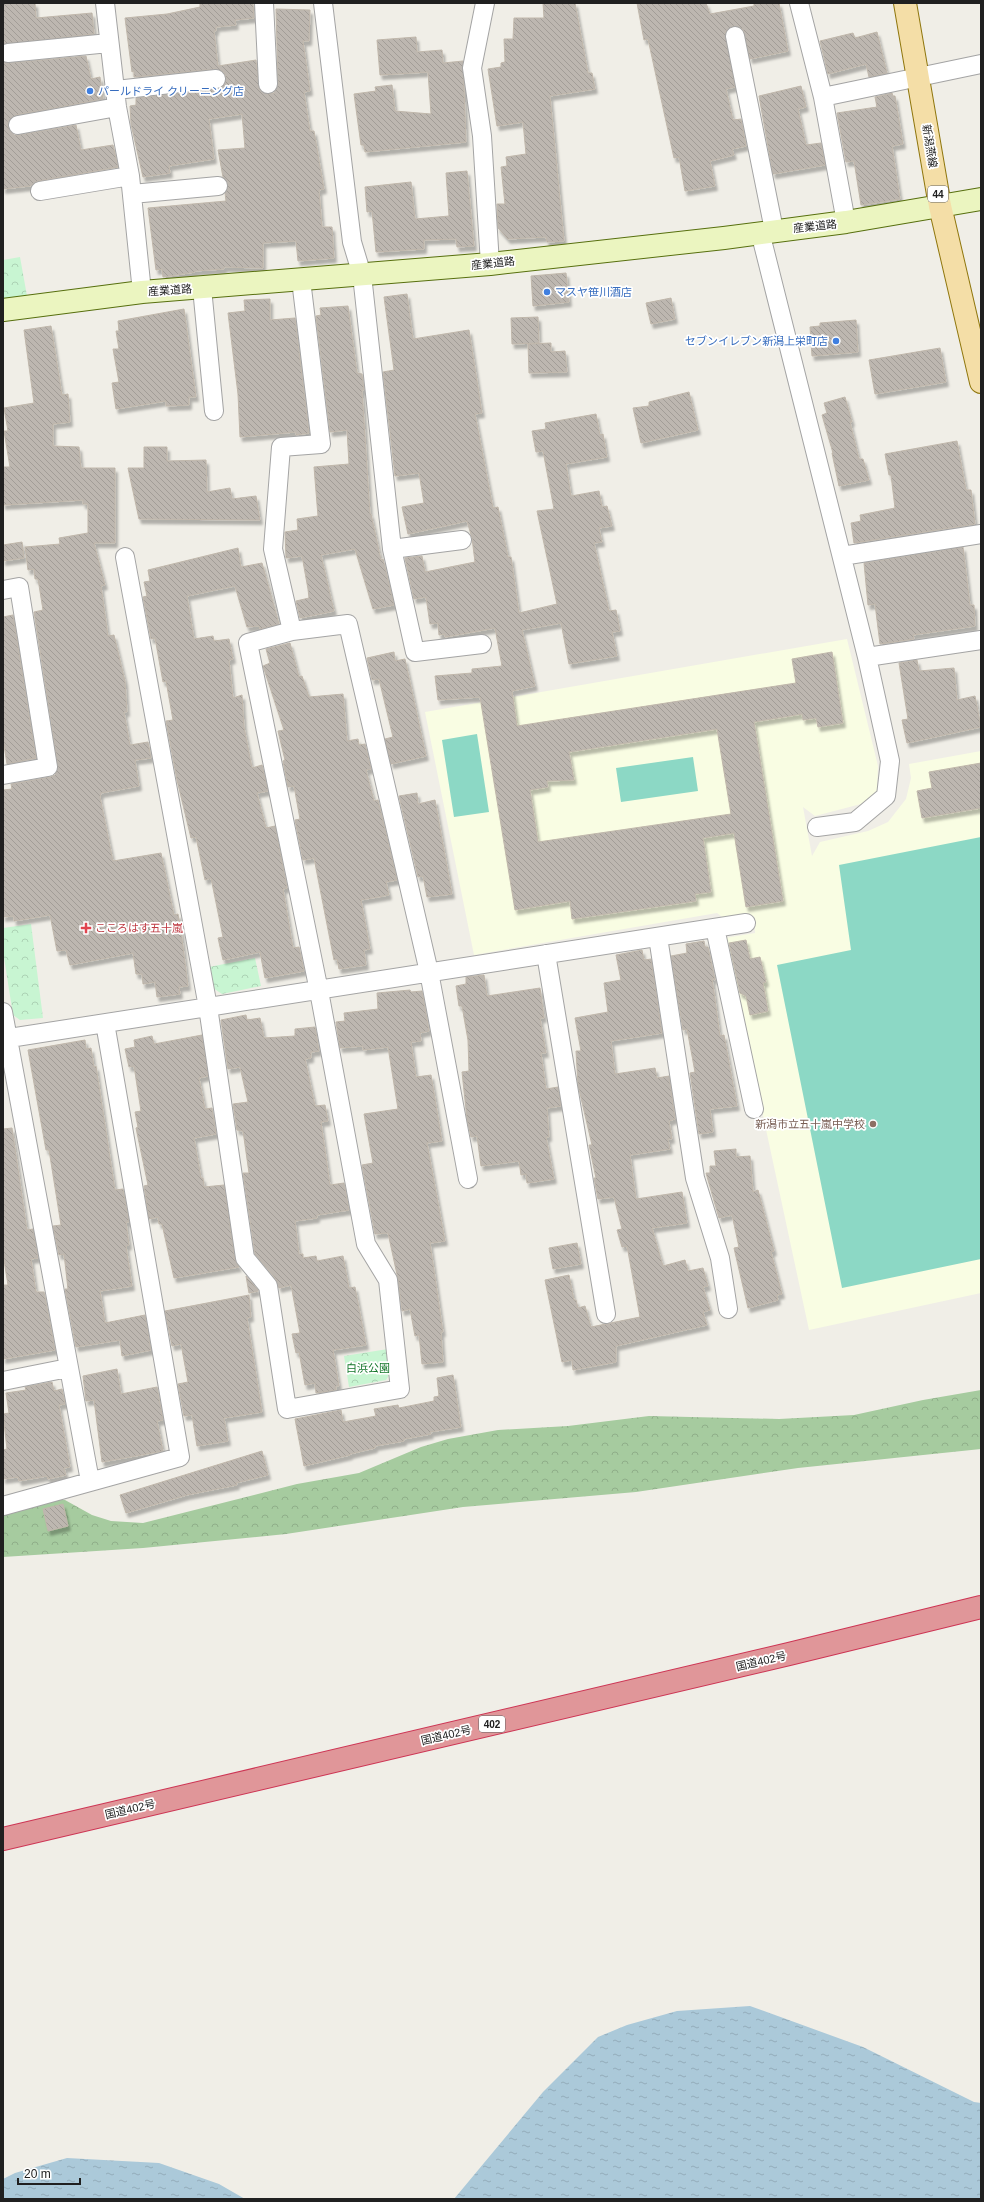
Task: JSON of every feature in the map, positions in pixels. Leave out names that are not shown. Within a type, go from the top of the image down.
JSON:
[{"type":"highway","name":"国道402号","points":[[3,1839],[782,1656],[981,1607]]},
{"type":"main road","name":"新潟燕線","points":[[905,3],[940,206],[981,381]]},
{"type":"street","points":[[106,3],[109,43],[130,176],[142,292]]},
{"type":"street","points":[[264,3],[268,84]]},
{"type":"street","points":[[323,3],[352,242],[362,275],[392,549],[415,652],[482,644]]},
{"type":"street","points":[[485,3],[472,68],[482,136],[490,264]]},
{"type":"street","points":[[799,3],[823,97],[846,222]]},
{"type":"street","points":[[735,36],[767,231],[842,556],[867,656],[890,761],[886,796],[855,822],[817,827]]},
{"type":"street","points":[[8,52],[109,43]]},
{"type":"street","points":[[823,97],[981,64]]},
{"type":"street","points":[[18,125],[117,98],[216,79]]},
{"type":"street","points":[[40,192],[130,176]]},
{"type":"street","points":[[132,194],[218,186]]},
{"type":"street","name":"産業道路","points":[[3,310],[142,292],[490,264],[846,222],[981,199]]},
{"type":"street","points":[[292,631],[273,549],[281,448],[321,444],[301,280]]},
{"type":"street","points":[[202,288],[214,411]]},
{"type":"street","points":[[842,556],[981,534]]},
{"type":"street","points":[[392,549],[462,540]]},
{"type":"street","points":[[125,557],[208,1007],[245,1258],[268,1286],[287,1409],[400,1389],[388,1280],[366,1244],[319,991],[248,643],[292,631],[348,624],[429,972],[468,1179]]},
{"type":"street","points":[[3,590],[19,587],[48,767],[3,775]]},
{"type":"street","points":[[867,656],[981,640]]},
{"type":"street","points":[[5,1039],[746,923]]},
{"type":"street","points":[[715,928],[754,1108]]},
{"type":"street","points":[[658,937],[695,1178],[720,1258],[728,1309]]},
{"type":"street","points":[[546,954],[606,1314]]},
{"type":"street","points":[[3,1012],[5,1039],[90,1481]]},
{"type":"street","points":[[3,1506],[180,1457],[105,1023]]},
{"type":"street","points":[[3,1381],[68,1368]]},
{"type":"shaded area","name":"新潟市立五十嵐中学校","points":[[847,639],[878,766],[877,790],[869,799],[861,804],[815,816],[803,807],[812,856],[820,842],[868,831],[888,822],[906,799],[911,778],[909,764],[981,751],[981,1293],[809,1330],[725,938],[755,933],[754,916],[726,920],[717,913],[474,955],[425,712]]},
{"type":"green space","points":[[20,257],[27,296],[3,299],[3,260]]},
{"type":"green space","points":[[477,734],[489,812],[454,817],[442,740]]},
{"type":"green space","points":[[693,757],[698,791],[621,802],[616,768]]},
{"type":"green space","points":[[981,837],[981,1259],[842,1288],[777,965],[851,950],[839,865]]},
{"type":"green space","points":[[31,924],[43,1018],[20,1020],[13,1015],[3,951],[3,928]]},
{"type":"green space","points":[[255,958],[261,986],[222,994],[213,988],[209,967]]},
{"type":"green space","name":"白浜公園","points":[[388,1349],[392,1371],[386,1380],[349,1387],[344,1356]]},
{"type":"green space","points":[[981,1390],[981,1449],[798,1468],[636,1492],[463,1507],[286,1534],[143,1548],[3,1557],[3,1507],[39,1499],[65,1500],[92,1515],[111,1521],[143,1523],[297,1484],[359,1473],[421,1447],[448,1439],[498,1430],[568,1426],[649,1416],[779,1419],[854,1415],[923,1400]]},
{"type":"water","points":[[750,2006],[863,2047],[974,2102],[981,2103],[981,2199],[454,2199],[543,2092],[598,2037],[627,2025],[677,2011]]},
{"type":"water","points":[[67,2158],[159,2163],[219,2184],[245,2199],[3,2199],[3,2179],[15,2173]]},
{"type":"building","points":[[3,3],[35,3],[36,18],[92,13],[94,34],[3,44]]},
{"type":"building","points":[[200,3],[253,3],[254,18],[235,20],[236,25],[216,27],[216,31],[214,31],[218,66],[256,60],[259,89],[268,94],[274,93],[278,84],[276,9],[310,10],[309,41],[303,41],[310,91],[304,92],[310,131],[314,131],[324,189],[319,190],[322,227],[332,227],[334,258],[298,261],[296,241],[263,243],[263,268],[224,267],[224,269],[195,271],[163,277],[162,269],[156,270],[148,208],[226,201],[225,193],[228,185],[223,177],[218,150],[245,148],[242,114],[209,119],[214,159],[169,166],[170,173],[143,177],[131,124],[130,106],[136,105],[136,98],[217,89],[222,87],[226,78],[224,72],[215,69],[134,77],[134,71],[132,72],[125,18],[167,14],[200,7]]},
{"type":"building","points":[[543,3],[575,3],[588,73],[592,73],[595,89],[550,96],[564,241],[547,242],[546,237],[508,239],[498,228],[497,204],[505,204],[501,167],[507,166],[506,157],[526,154],[523,122],[497,126],[488,69],[501,67],[501,63],[505,62],[504,39],[513,39],[514,18],[544,18]]},
{"type":"building","points":[[637,3],[706,3],[710,14],[754,6],[754,3],[779,3],[788,51],[750,59],[743,29],[733,26],[725,32],[735,87],[726,89],[733,120],[741,119],[746,146],[732,149],[734,155],[710,161],[715,186],[685,191],[679,157],[674,158],[648,39],[644,40]]},
{"type":"building","points":[[877,32],[887,73],[869,77],[866,64],[828,74],[820,41],[853,33],[855,38]]},
{"type":"building","points":[[416,37],[417,52],[442,50],[443,63],[463,61],[466,142],[365,152],[364,145],[361,145],[354,94],[376,91],[375,87],[392,85],[395,111],[431,114],[428,72],[380,75],[377,40]]},
{"type":"building","points":[[86,56],[91,79],[100,77],[103,99],[16,115],[8,121],[8,127],[14,135],[19,135],[76,125],[81,150],[113,145],[118,167],[38,181],[30,186],[3,189],[3,62],[9,63]]},
{"type":"building","points":[[801,86],[806,107],[798,109],[806,145],[821,143],[825,165],[773,174],[759,96]]},
{"type":"building","points":[[892,93],[893,96],[895,96],[903,144],[892,146],[900,199],[861,205],[854,161],[846,162],[837,113],[877,107],[875,97]]},
{"type":"building","points":[[467,171],[474,246],[457,247],[456,239],[424,240],[424,249],[376,252],[372,211],[367,212],[365,187],[411,182],[415,219],[449,216],[446,173]]},
{"type":"building","points":[[566,273],[569,302],[533,306],[531,276]]},
{"type":"building","points":[[407,294],[413,339],[469,330],[482,413],[475,414],[493,508],[498,507],[508,557],[511,557],[519,613],[557,604],[537,511],[554,509],[543,451],[536,452],[532,431],[546,429],[545,423],[596,414],[600,435],[603,434],[607,457],[566,464],[571,496],[599,491],[602,507],[607,506],[612,526],[599,528],[602,542],[594,543],[609,611],[616,610],[620,631],[612,632],[617,656],[569,664],[561,623],[522,630],[535,686],[512,691],[517,726],[796,683],[792,659],[832,652],[843,723],[818,727],[816,718],[803,720],[802,714],[754,722],[783,901],[746,907],[734,833],[703,838],[711,892],[695,894],[696,901],[572,919],[570,901],[515,910],[480,697],[438,700],[435,676],[472,673],[472,669],[502,666],[495,628],[445,637],[445,634],[439,635],[438,623],[430,624],[426,597],[414,599],[405,558],[422,556],[425,572],[475,562],[472,538],[467,521],[408,534],[402,507],[424,503],[419,473],[395,476],[383,372],[394,370],[384,297]],"holes":[[[717,729],[731,814],[538,842],[530,790],[548,787],[547,781],[574,780],[569,752]]]},
{"type":"building","points":[[671,298],[675,319],[651,324],[646,303]]},
{"type":"building","points":[[270,299],[270,320],[295,318],[309,433],[296,435],[296,432],[240,437],[238,394],[228,313],[245,311],[244,300]]},
{"type":"building","points":[[348,306],[357,373],[362,374],[364,390],[362,390],[370,514],[394,605],[373,609],[355,549],[321,555],[334,611],[300,618],[296,601],[309,598],[308,589],[302,556],[286,558],[285,532],[298,530],[297,519],[318,516],[314,467],[349,464],[347,430],[330,432],[316,316],[321,315],[320,308]]},
{"type":"building","points":[[184,309],[196,397],[189,397],[189,405],[166,406],[166,401],[116,409],[112,383],[119,382],[113,349],[119,349],[116,331],[119,331],[118,321]]},
{"type":"building","points":[[538,317],[539,343],[512,344],[511,318]]},
{"type":"building","points":[[856,320],[858,352],[812,356],[810,327],[820,326],[820,323]]},
{"type":"building","points":[[51,326],[62,395],[68,394],[70,422],[53,424],[53,446],[79,447],[81,468],[115,468],[115,543],[94,543],[105,585],[101,586],[108,636],[114,635],[125,681],[127,712],[124,712],[130,745],[148,742],[151,758],[135,760],[139,786],[101,793],[100,797],[113,861],[161,853],[174,915],[178,914],[181,931],[188,986],[179,987],[180,994],[157,997],[155,982],[143,984],[142,974],[136,974],[133,953],[70,965],[66,950],[57,951],[50,915],[14,921],[14,916],[3,917],[3,790],[12,789],[11,784],[55,775],[58,766],[34,612],[43,610],[38,579],[35,579],[34,569],[28,570],[25,547],[60,544],[59,538],[88,533],[88,504],[83,504],[83,500],[3,505],[3,467],[10,467],[4,431],[8,431],[4,408],[34,403],[24,330]]},
{"type":"building","points":[[551,343],[551,352],[565,351],[567,372],[529,373],[528,344]]},
{"type":"building","points":[[940,348],[946,382],[875,394],[869,360]]},
{"type":"building","points":[[689,392],[698,430],[641,443],[633,408],[649,406],[649,402]]},
{"type":"building","points":[[845,397],[852,422],[850,422],[859,459],[863,459],[869,480],[839,486],[833,453],[822,415],[827,413],[824,403]]},
{"type":"building","points":[[957,441],[966,490],[971,490],[975,524],[854,543],[851,523],[861,521],[860,515],[895,508],[891,475],[889,475],[885,454]]},
{"type":"building","points":[[144,447],[167,447],[167,461],[206,460],[207,492],[230,488],[232,499],[256,496],[260,520],[139,519],[128,468],[144,468]]},
{"type":"building","points":[[22,542],[24,558],[3,561],[3,545]]},
{"type":"building","points":[[963,547],[970,605],[974,605],[975,626],[913,635],[914,639],[880,644],[875,604],[868,605],[864,563]]},
{"type":"building","points":[[238,548],[241,567],[262,563],[279,624],[260,629],[259,626],[247,627],[235,586],[187,596],[194,639],[213,636],[214,641],[229,639],[233,659],[229,660],[233,698],[242,695],[244,727],[252,768],[262,765],[268,791],[257,793],[266,828],[275,826],[287,888],[283,889],[293,948],[299,947],[304,971],[265,978],[260,952],[223,960],[218,938],[223,937],[211,878],[205,880],[196,837],[191,838],[177,780],[166,721],[173,720],[166,681],[163,682],[155,638],[151,639],[143,597],[147,596],[144,582],[150,581],[148,570]]},
{"type":"building","points":[[13,615],[36,758],[7,764],[3,739],[3,617]]},
{"type":"building","points":[[290,643],[299,677],[302,676],[309,697],[343,694],[347,741],[358,739],[359,745],[365,744],[371,769],[366,770],[374,801],[378,800],[397,880],[386,882],[389,895],[361,900],[370,949],[364,950],[366,965],[339,969],[337,959],[334,960],[314,858],[303,860],[295,820],[300,819],[294,786],[288,787],[283,761],[285,760],[278,731],[284,730],[263,666],[270,663],[266,649]]},
{"type":"building","points":[[394,652],[395,661],[405,659],[426,756],[391,764],[385,739],[393,737],[379,679],[372,680],[367,658]]},
{"type":"building","points":[[917,660],[919,671],[954,668],[957,700],[975,696],[981,727],[907,743],[902,720],[908,719],[899,663]]},
{"type":"building","points":[[981,763],[981,808],[922,818],[917,791],[932,788],[929,772]]},
{"type":"building","points":[[417,793],[418,804],[435,800],[452,894],[427,897],[423,876],[418,877],[399,796]]},
{"type":"building","points":[[746,940],[750,959],[760,957],[766,982],[763,983],[768,1011],[750,1015],[746,996],[740,993],[729,943]]},
{"type":"building","points":[[704,941],[705,947],[708,947],[715,980],[712,978],[720,1036],[724,1035],[737,1106],[710,1109],[713,1132],[699,1134],[690,1073],[695,1072],[687,1029],[683,1030],[671,956],[687,953],[686,944]]},
{"type":"building","points":[[642,950],[644,960],[651,959],[662,1033],[611,1041],[615,1074],[655,1068],[657,1078],[669,1076],[675,1119],[669,1121],[672,1139],[668,1139],[670,1149],[630,1155],[636,1199],[682,1192],[687,1223],[652,1228],[663,1266],[685,1260],[688,1271],[703,1268],[708,1286],[703,1287],[710,1310],[703,1312],[707,1325],[616,1346],[616,1362],[573,1370],[572,1360],[562,1362],[545,1280],[569,1275],[574,1300],[576,1300],[578,1308],[585,1306],[591,1327],[640,1317],[627,1246],[622,1247],[617,1230],[622,1229],[614,1197],[598,1199],[594,1178],[596,1178],[589,1145],[592,1145],[578,1085],[576,1051],[581,1051],[575,1018],[608,1012],[604,983],[621,980],[616,955]]},
{"type":"building","points":[[484,975],[487,996],[540,988],[544,1018],[540,1018],[546,1053],[541,1053],[546,1089],[558,1087],[561,1106],[547,1108],[549,1137],[546,1137],[554,1179],[527,1183],[526,1174],[521,1175],[519,1161],[481,1166],[477,1136],[471,1137],[467,1119],[462,1072],[469,1071],[468,1040],[462,1006],[459,1006],[456,986],[466,984],[466,977]]},
{"type":"building","points":[[410,990],[411,992],[422,991],[429,1031],[420,1033],[421,1041],[411,1042],[416,1077],[431,1075],[442,1141],[427,1143],[445,1241],[430,1243],[443,1332],[441,1332],[443,1362],[422,1364],[419,1335],[415,1336],[410,1309],[402,1311],[398,1279],[388,1233],[375,1234],[362,1165],[373,1163],[364,1114],[398,1109],[388,1047],[363,1050],[363,1046],[340,1048],[336,1022],[345,1021],[344,1013],[378,1009],[377,993]]},
{"type":"building","points":[[246,1015],[247,1020],[260,1018],[264,1038],[295,1036],[295,1029],[315,1027],[319,1051],[311,1052],[311,1058],[305,1059],[315,1106],[325,1105],[328,1121],[321,1122],[330,1185],[344,1183],[349,1210],[317,1215],[317,1218],[295,1221],[299,1254],[303,1254],[303,1258],[316,1256],[317,1261],[343,1256],[349,1288],[355,1287],[366,1345],[333,1350],[339,1386],[336,1386],[336,1390],[316,1393],[315,1383],[305,1385],[299,1352],[296,1353],[292,1334],[300,1333],[291,1285],[279,1288],[276,1279],[255,1254],[243,1173],[249,1173],[243,1131],[237,1130],[233,1104],[248,1102],[240,1067],[228,1069],[221,1020]]},
{"type":"building","points":[[202,1035],[208,1076],[199,1078],[205,1109],[212,1108],[216,1134],[194,1138],[204,1187],[224,1185],[235,1260],[239,1267],[174,1278],[162,1224],[159,1224],[158,1217],[149,1219],[144,1186],[148,1185],[136,1128],[138,1127],[135,1112],[141,1111],[134,1066],[129,1067],[125,1049],[135,1047],[134,1040],[152,1036],[154,1044]]},
{"type":"building","points":[[85,1040],[86,1049],[91,1048],[94,1067],[96,1066],[115,1190],[123,1189],[129,1222],[126,1222],[129,1245],[126,1246],[132,1286],[100,1291],[105,1323],[145,1315],[151,1350],[122,1356],[120,1340],[76,1347],[65,1289],[68,1289],[64,1254],[59,1255],[53,1226],[61,1225],[49,1150],[46,1150],[28,1050]]},
{"type":"building","points":[[12,1128],[27,1230],[33,1229],[38,1258],[31,1259],[36,1292],[44,1292],[55,1350],[3,1359],[3,1285],[8,1285],[3,1254],[3,1129]]},
{"type":"building","points":[[736,1149],[736,1157],[750,1156],[753,1192],[758,1190],[774,1251],[771,1252],[782,1294],[777,1295],[778,1300],[748,1308],[734,1248],[739,1247],[732,1215],[719,1218],[706,1173],[710,1173],[710,1166],[716,1166],[714,1151]]},
{"type":"building","points":[[577,1243],[581,1264],[553,1269],[549,1248]]},
{"type":"building","points":[[246,1276],[258,1290],[258,1291],[249,1293]]},
{"type":"building","points":[[249,1295],[251,1317],[247,1318],[262,1412],[224,1418],[228,1441],[197,1446],[192,1415],[184,1416],[178,1384],[188,1382],[181,1344],[172,1346],[165,1311]]},
{"type":"building","points":[[117,1369],[121,1394],[157,1387],[163,1420],[157,1421],[163,1451],[102,1462],[94,1400],[86,1401],[83,1376]]},
{"type":"building","points":[[453,1375],[461,1427],[430,1432],[431,1434],[375,1446],[375,1448],[304,1466],[295,1419],[341,1410],[343,1422],[376,1416],[374,1409],[398,1405],[399,1408],[434,1401],[434,1397],[439,1396],[437,1378]]},
{"type":"building","points":[[52,1382],[54,1391],[62,1389],[65,1404],[59,1405],[70,1467],[64,1468],[66,1475],[48,1479],[47,1476],[19,1481],[18,1477],[3,1479],[3,1450],[7,1449],[3,1414],[9,1413],[6,1393],[26,1390],[25,1387]]},
{"type":"building","points":[[262,1451],[268,1475],[236,1483],[237,1485],[187,1495],[126,1513],[120,1495]]},
{"type":"building","points":[[63,1504],[68,1526],[48,1531],[43,1509]]},
{"type":"place","name":"パールドライ クリーニング店","points":[[90,91]]},
{"type":"place","name":"マスヤ笹川酒店","points":[[547,292]]},
{"type":"place","name":"セブンイレブン新潟上栄町店","points":[[836,341]]},
{"type":"place","name":"こころはす五十嵐","points":[[86,928]]},
{"type":"place","name":"新潟市立五十嵐中学校","points":[[873,1124]]}]
